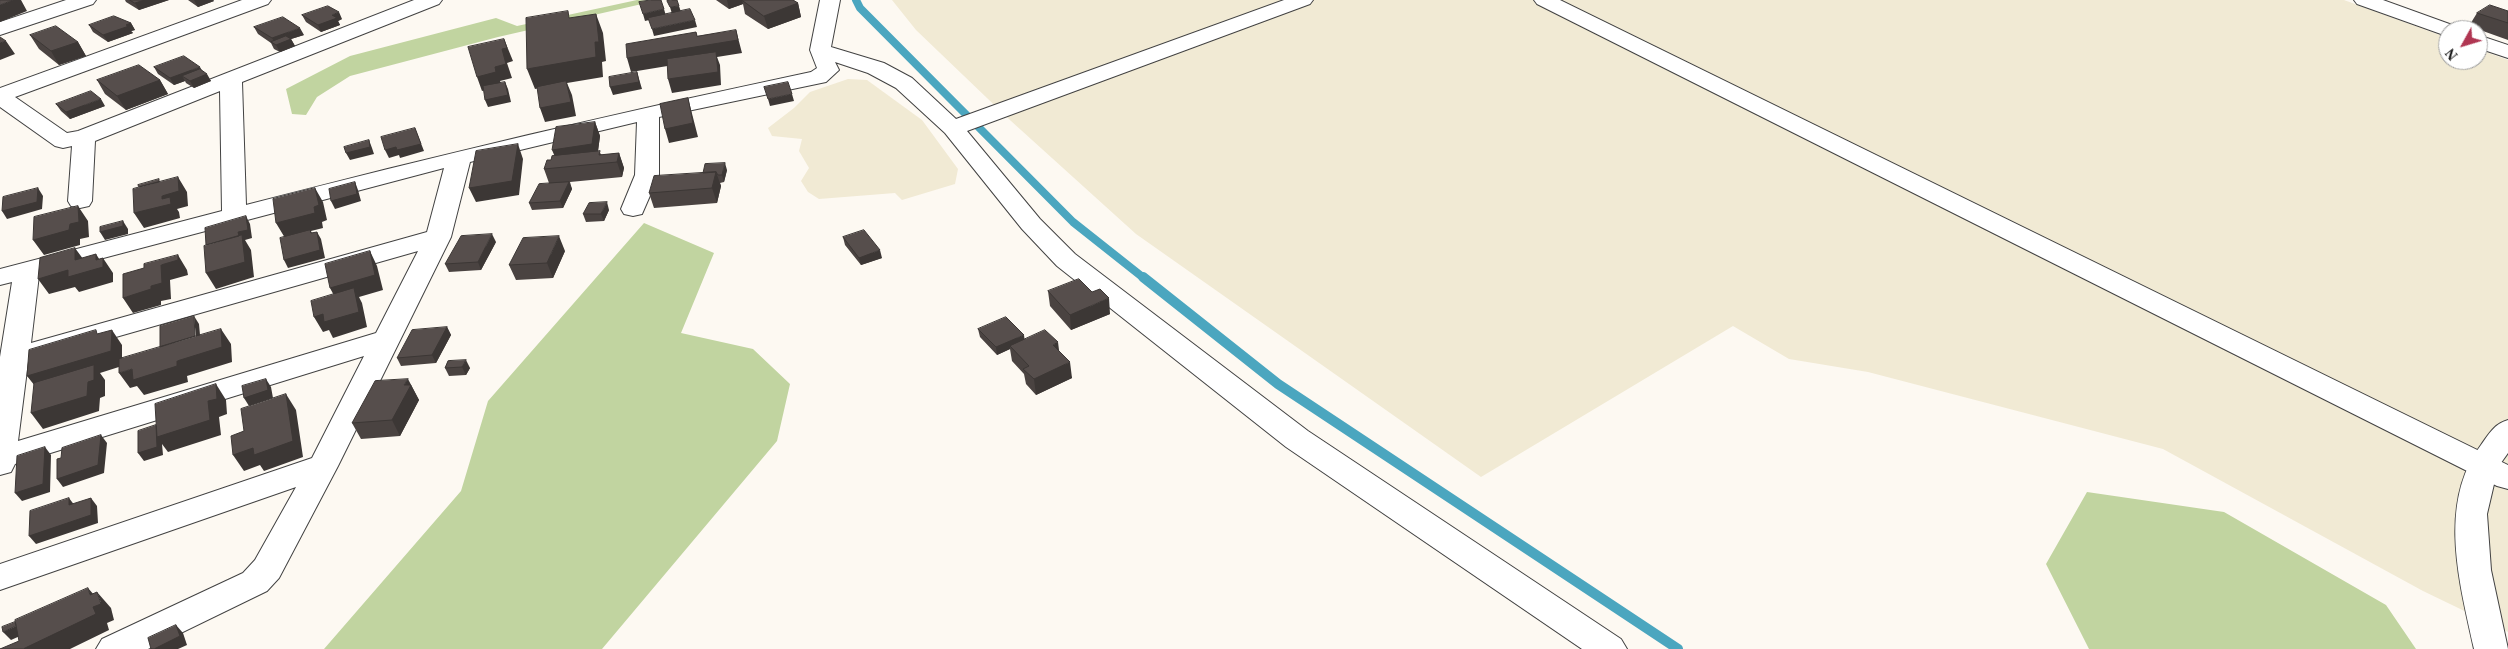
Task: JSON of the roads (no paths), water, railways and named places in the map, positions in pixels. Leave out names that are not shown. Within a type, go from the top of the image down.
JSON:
[{"type":"street","points":[[0,29],[86,0]]},
{"type":"street","points":[[0,96],[261,0]]},
{"type":"street","points":[[0,96],[63,141],[84,137],[432,0]]},
{"type":"street","points":[[0,277],[459,157],[648,112],[818,77],[828,70],[820,50],[830,0]]},
{"type":"street","points":[[953,128],[1303,0]]},
{"type":"street","points":[[1544,0],[2495,471]]},
{"type":"street","points":[[2374,1],[2438,26]]},
{"type":"street","points":[[2488,45],[2508,52]]},
{"type":"street","points":[[820,50],[876,68],[904,83],[953,128],[1031,224],[1066,260],[1297,439],[1609,649]]},
{"type":"street","points":[[232,79],[234,215]]},
{"type":"street","points":[[633,209],[647,175],[648,112]]},
{"type":"street","points":[[80,201],[84,137]]},
{"type":"street","points":[[114,649],[255,582],[268,569],[323,466],[438,237],[459,157]]},
{"type":"street","points":[[14,357],[438,237]]},
{"type":"street","points":[[27,270],[0,460],[388,338]]},
{"type":"street","points":[[2492,649],[2474,561],[2471,514],[2495,471],[2508,431]]},
{"type":"street","points":[[0,577],[323,466]]},
{"type":"waterway","points":[[856,0],[860,8],[1073,222],[1145,279]]},
{"type":"waterway","points":[[1143,277],[1278,384],[1678,649]]}]
